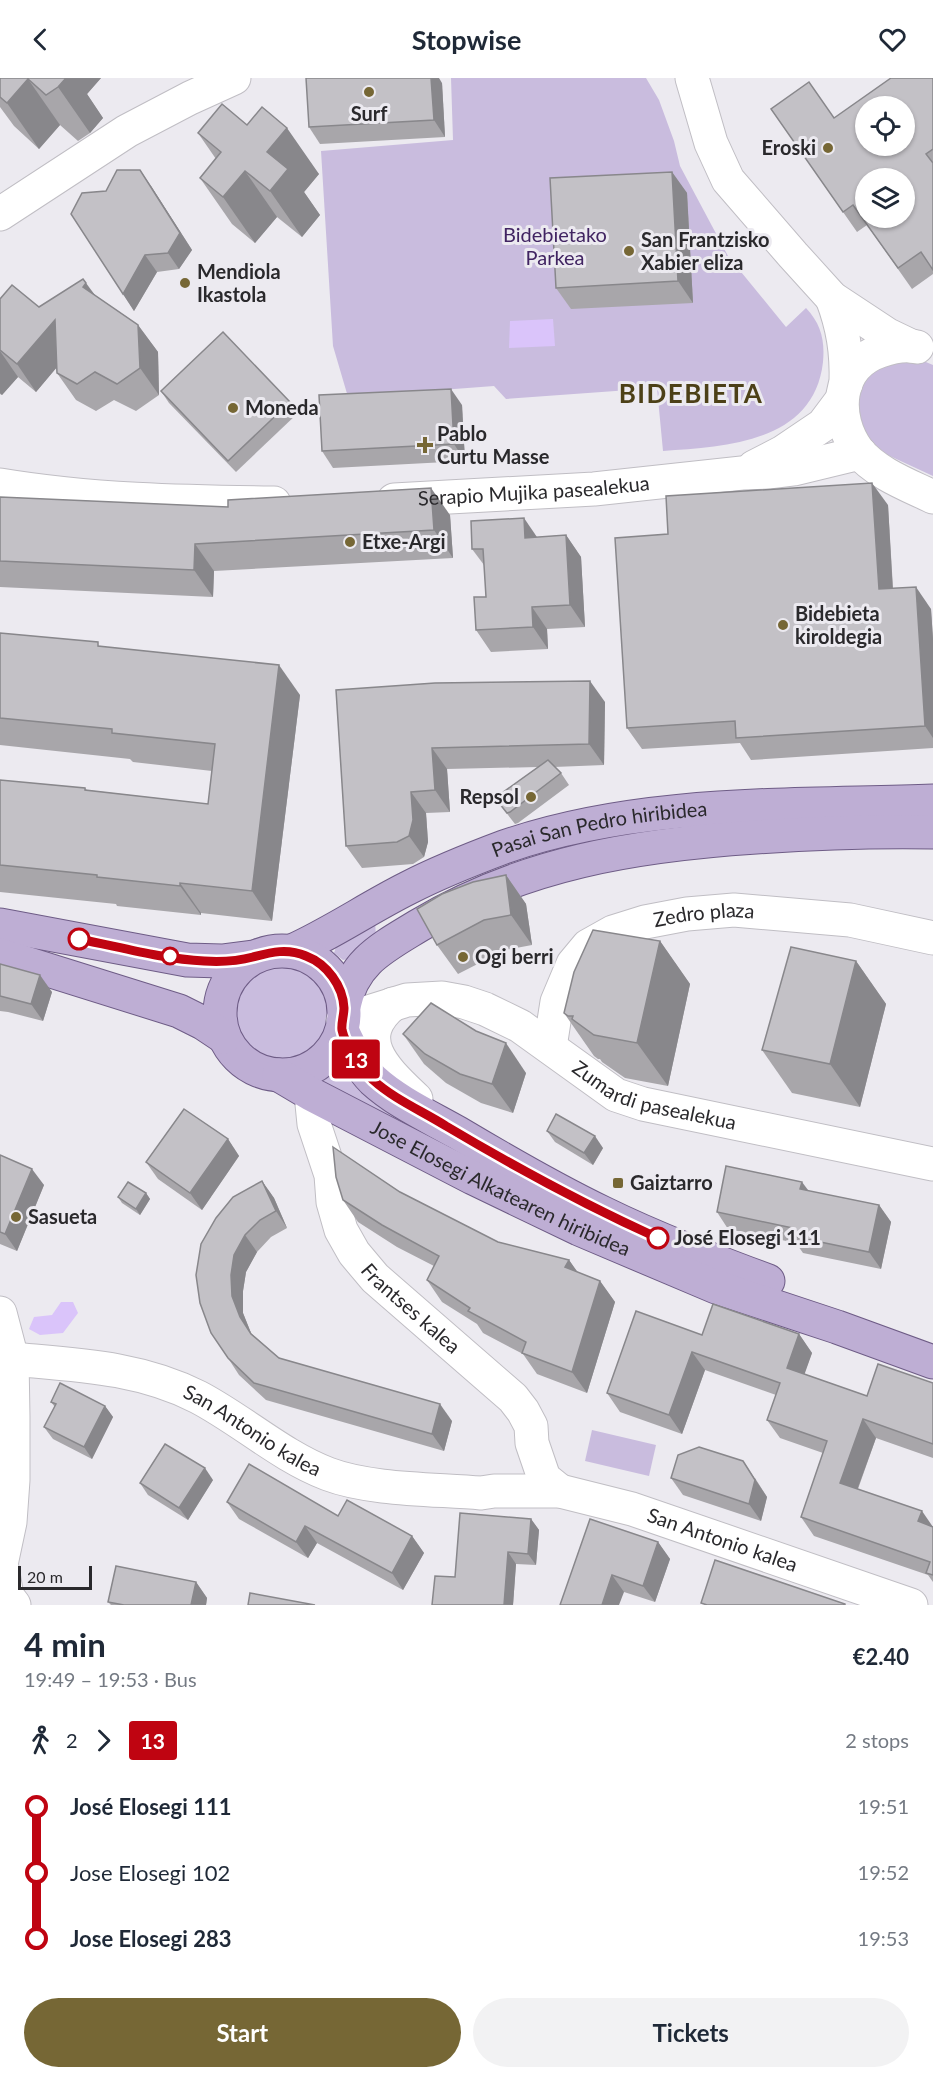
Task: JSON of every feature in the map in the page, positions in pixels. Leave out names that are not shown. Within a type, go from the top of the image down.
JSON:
[{"type":"main road","name":"Pasai San Pedro hiribidea","points":[[292,951],[317,940],[407,888],[506,846],[552,833],[651,814],[695,810],[933,801]]},
{"type":"main road","name":"Pasai San Pedro hiribidea","points":[[343,1019],[350,983],[366,960],[434,917],[480,893],[522,877],[568,863],[656,846],[808,834],[933,832]]},
{"type":"main road","points":[[0,925],[187,960],[222,961],[279,951],[292,951],[307,956],[321,964],[332,976],[340,990],[343,1019],[335,1045],[318,1063],[295,1073],[279,1075],[265,1073],[240,1060],[224,1037],[219,1006],[223,991],[230,978],[253,957]]},
{"type":"main road","points":[[0,955],[179,1011],[224,1037]]},
{"type":"main road","name":"Jose Elosegi Alkatearen hiribidea","points":[[343,1019],[351,1049],[372,1079],[396,1097],[438,1122],[592,1207],[698,1255],[933,1341]]},
{"type":"main road","name":"Jose Elosegi Alkatearen hiribidea","points":[[279,1075],[473,1178],[637,1254],[717,1287],[933,1362]]},
{"type":"street","points":[[0,214],[127,130],[234,78]]},
{"type":"street","points":[[692,78],[711,143],[728,180],[832,297],[888,335],[922,349]]},
{"type":"street","points":[[832,297],[846,344],[843,418],[849,437],[860,453],[874,466],[933,497]]},
{"type":"street","name":"Serapio Mujika pasealekua","points":[[741,473],[803,440],[823,425],[856,366],[873,353],[893,346],[922,349]]},
{"type":"street","name":"Serapio Mujika pasealekua","points":[[368,501],[594,489],[794,469],[860,453]]},
{"type":"street","points":[[0,485],[93,497],[236,503],[301,503]]},
{"type":"street","name":"Zedro plaza","points":[[550,1047],[557,1002],[573,964],[588,946],[613,932],[645,922],[687,914],[734,910],[850,920],[933,938]]},
{"type":"street","name":"Zumardi pasealekua","points":[[343,1019],[421,998],[442,998],[464,1002],[485,1009],[520,1026],[616,1095],[643,1104],[933,1164]]},
{"type":"street","points":[[393,1004],[385,1011],[375,1029],[375,1050],[386,1071],[438,1122]]},
{"type":"street","name":"Frantses kalea","points":[[312,1094],[314,1124],[332,1175],[333,1202],[341,1230],[354,1253],[375,1278],[513,1398],[531,1426],[532,1443],[544,1478],[560,1491]]},
{"type":"street","points":[[0,1313],[12,1359],[7,1415],[13,1480],[10,1522],[1,1569],[7,1596],[14,1605]]},
{"type":"street","name":"San Antonio kalea","points":[[12,1359],[126,1371],[164,1382],[216,1407],[304,1463],[348,1480],[481,1493],[560,1491],[632,1509],[911,1605]]},
{"type":"street","points":[[494,1491],[510,1483],[519,1473],[528,1458],[532,1443]]},
{"type":"green space","name":"Bidebietako Parkea","points":[[451,78],[646,78],[659,100],[674,141],[680,166],[728,256],[786,327],[806,308],[818,326],[822,339],[823,362],[816,389],[803,409],[785,424],[764,435],[714,447],[663,451],[657,388],[506,399],[494,386],[348,397],[333,346],[321,151],[453,140]]},
{"type":"green space","points":[[882,360],[921,360],[933,365],[933,476],[879,451],[864,440],[854,391]]},
{"type":"green space","points":[[375,922],[376,936],[348,959],[343,960],[334,953],[336,947]]},
{"type":"green space","points":[[282,967],[300,970],[315,980],[325,995],[328,1013],[325,1031],[315,1046],[300,1056],[282,1059],[264,1056],[249,1046],[239,1031],[236,1013],[239,995],[249,980],[264,970]]},
{"type":"green space","points":[[337,1071],[358,1087],[468,1153],[464,1159],[323,1084],[324,1080]]},
{"type":"green space","points":[[592,1430],[656,1445],[649,1476],[585,1461]]},
{"type":"shaded area","points":[[553,319],[555,346],[509,348],[510,321]]},
{"type":"shaded area","points":[[61,1302],[73,1302],[78,1313],[63,1333],[40,1335],[29,1329],[34,1317],[52,1315]]},
{"type":"building","points":[[0,78],[66,78],[46,95],[28,79],[7,103],[0,97]]},
{"type":"building","points":[[306,78],[431,78],[434,120],[309,127]]},
{"type":"building","points":[[891,78],[933,78],[933,149],[926,154],[933,163],[933,270],[921,252],[898,268],[869,228],[915,228],[915,168],[855,168],[855,208],[853,205],[843,212],[771,109],[809,82],[834,118],[855,103],[855,156],[915,156],[915,96],[865,96]]},
{"type":"building","points":[[222,104],[247,125],[262,107],[287,128],[267,152],[288,169],[270,191],[245,171],[223,197],[200,178],[221,152],[198,133]]},
{"type":"building","points":[[117,170],[140,170],[180,233],[168,253],[145,255],[123,294],[71,214],[82,193],[106,191]]},
{"type":"building","name":"San Frantzisko Xabier eliza","points":[[672,172],[678,281],[556,288],[550,178]]},
{"type":"building","points":[[83,279],[86,283],[83,287],[138,325],[140,368],[117,384],[95,372],[77,384],[57,373],[55,320],[17,364],[0,350],[0,299],[12,285],[39,307]]},
{"type":"building","name":"Moneda","points":[[223,332],[290,402],[228,461],[161,391]]},
{"type":"building","points":[[451,389],[454,444],[322,451],[319,395]]},
{"type":"building","name":"Bidebieta kiroldegia","points":[[872,483],[879,589],[916,587],[925,726],[736,738],[735,721],[627,728],[615,538],[668,534],[666,496]]},
{"type":"building","points":[[431,488],[434,530],[195,544],[194,570],[0,561],[0,497],[228,507],[228,500]]},
{"type":"building","points":[[524,518],[525,538],[566,535],[570,605],[532,607],[533,627],[476,630],[474,597],[486,597],[483,549],[472,549],[471,521]]},
{"type":"building","points":[[0,633],[98,642],[98,646],[279,665],[252,891],[180,883],[180,886],[0,865],[0,780],[208,804],[215,744],[112,733],[112,729],[0,718]]},
{"type":"building","points":[[590,681],[589,744],[432,748],[435,790],[411,792],[413,820],[409,836],[397,842],[346,846],[336,690],[435,683]]},
{"type":"building","points":[[548,760],[561,773],[507,813],[495,798]]},
{"type":"building","points":[[506,875],[511,915],[484,920],[437,945],[417,909],[442,894],[473,882]]},
{"type":"building","points":[[593,930],[660,941],[637,1043],[594,1035],[572,1019],[573,1016],[564,1013],[574,972]]},
{"type":"building","points":[[791,947],[856,961],[830,1064],[762,1050]]},
{"type":"building","points":[[0,964],[40,975],[31,1004],[0,996]]},
{"type":"building","points":[[431,1003],[476,1031],[506,1043],[492,1084],[460,1074],[425,1054],[403,1034]]},
{"type":"building","points":[[184,1109],[228,1139],[190,1193],[146,1162]]},
{"type":"building","points":[[556,1114],[595,1136],[584,1153],[547,1131]]},
{"type":"building","points":[[333,1147],[400,1192],[498,1242],[569,1260],[565,1267],[600,1281],[572,1372],[522,1353],[526,1342],[468,1311],[470,1308],[427,1280],[439,1256],[382,1225],[343,1200],[336,1177]]},
{"type":"building","points":[[0,1155],[32,1169],[5,1234],[0,1232]]},
{"type":"building","points":[[726,1166],[802,1182],[800,1189],[879,1205],[869,1252],[791,1236],[793,1228],[717,1212]]},
{"type":"building","points":[[262,1181],[276,1211],[260,1220],[245,1235],[234,1255],[231,1275],[232,1296],[240,1317],[251,1334],[279,1358],[440,1404],[432,1434],[254,1383],[228,1358],[211,1333],[200,1303],[196,1275],[201,1244],[216,1218],[233,1197]]},
{"type":"building","points":[[128,1182],[146,1193],[136,1209],[118,1197]]},
{"type":"building","points":[[713,1304],[799,1334],[787,1368],[867,1396],[878,1364],[933,1383],[933,1444],[863,1419],[840,1483],[922,1511],[918,1521],[933,1527],[933,1575],[926,1573],[930,1562],[801,1517],[827,1441],[767,1420],[780,1383],[692,1352],[669,1415],[607,1393],[636,1311],[702,1335]]},
{"type":"building","points":[[60,1383],[105,1406],[84,1447],[44,1427],[56,1404],[51,1402]]},
{"type":"building","points":[[165,1444],[205,1468],[179,1508],[140,1483]]},
{"type":"building","points":[[699,1447],[743,1461],[755,1480],[749,1504],[671,1478],[678,1455]]},
{"type":"building","points":[[249,1464],[338,1516],[347,1500],[412,1536],[392,1573],[305,1526],[296,1542],[227,1502]]},
{"type":"building","points":[[460,1513],[531,1519],[528,1554],[508,1552],[504,1605],[432,1605],[435,1576],[455,1577]]},
{"type":"building","points":[[590,1519],[658,1542],[643,1586],[612,1575],[602,1605],[560,1605]]},
{"type":"building","points":[[715,1560],[845,1605],[707,1605],[701,1603]]},
{"type":"building","points":[[116,1566],[196,1582],[191,1605],[124,1605],[108,1602]]},
{"type":"building","points":[[250,1593],[315,1605],[248,1605]]},
{"type":"bus line","name":"13","points":[[79,939],[187,960],[238,960],[279,951],[292,951],[307,956],[321,964],[332,976],[340,990],[344,1006],[342,1030],[362,1067],[384,1089],[488,1151],[602,1213],[658,1238]]},
{"type":"place","name":"Surf","points":[[369,92]]},
{"type":"place","name":"Eroski","points":[[828,148]]},
{"type":"place","name":"San Frantzisko Xabier eliza","points":[[629,251]]},
{"type":"place","name":"Mendiola Ikastola","points":[[185,283]]},
{"type":"place","name":"Moneda","points":[[233,408]]},
{"type":"place","name":"Pablo Curtu Masse","points":[[425,445]]},
{"type":"place","name":"Etxe-Argi","points":[[350,542]]},
{"type":"place","name":"Bidebieta kiroldegia","points":[[783,625]]},
{"type":"place","name":"Repsol","points":[[531,797]]},
{"type":"place","name":"Ogi berri","points":[[463,957]]},
{"type":"place","name":"Gaiztarro","points":[[618,1183]]},
{"type":"place","name":"Sasueta","points":[[16,1217]]},
{"type":"place","name":"José Elosegi 111","points":[[658,1238]]},
{"type":"district","name":"BIDEBIETA","points":[[691,394]]}]
